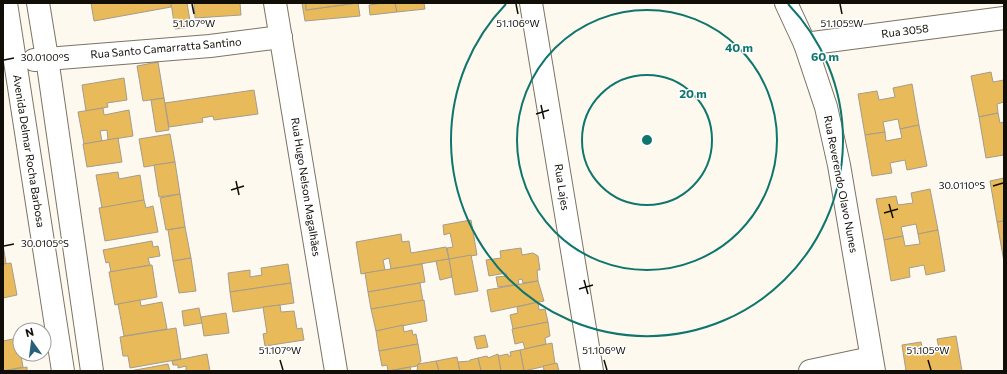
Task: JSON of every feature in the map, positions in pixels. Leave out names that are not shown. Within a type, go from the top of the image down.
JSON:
[{"type":"street","name":"Avenida Delmar Rocha Barbosa","points":[[6,3],[9,64],[63,371]]},
{"type":"street","points":[[38,3],[92,371]]},
{"type":"street","name":"Rua Hugo Nelson Magalhães","points":[[275,3],[336,371]]},
{"type":"street","name":"Rua Lajes","points":[[531,3],[592,371]]},
{"type":"street","name":"Rua Reverendo Olavo Nunes","points":[[786,3],[805,44],[826,107],[839,165],[873,364]]},
{"type":"street","name":"Rua 3058","points":[[805,44],[1004,18]]},
{"type":"street","name":"Rua Santo Camarratta Santino","points":[[9,64],[47,58],[210,46],[281,37]]},
{"type":"street","points":[[810,371],[873,364]]},
{"type":"building","points":[[91,3],[171,3],[171,7],[94,21]]},
{"type":"building","points":[[171,3],[187,3],[191,27],[175,29]]},
{"type":"building","points":[[194,3],[240,3],[241,15],[195,18]]},
{"type":"building","points":[[302,3],[306,3],[306,10],[358,3],[360,16],[305,21]]},
{"type":"building","points":[[306,3],[356,3],[306,10]]},
{"type":"building","points":[[395,3],[397,12],[370,15],[369,5]]},
{"type":"building","points":[[395,3],[424,3],[425,9],[397,12]]},
{"type":"building","points":[[158,62],[164,98],[143,101],[137,66]]},
{"type":"building","points":[[991,72],[993,82],[1004,80],[1004,102],[997,104],[998,113],[979,117],[971,76]]},
{"type":"building","points":[[124,78],[127,100],[107,103],[108,107],[86,111],[82,85]]},
{"type":"building","points":[[912,84],[919,125],[900,129],[898,119],[883,122],[885,132],[865,135],[858,94],[877,91],[879,100],[895,97],[893,88]]},
{"type":"building","points":[[254,90],[258,114],[214,120],[213,116],[202,118],[203,122],[169,127],[165,103]]},
{"type":"building","points":[[164,98],[169,130],[156,132],[151,100]]},
{"type":"building","points":[[103,108],[104,115],[129,110],[133,136],[108,140],[107,130],[100,131],[102,141],[84,144],[78,112]]},
{"type":"building","points":[[998,113],[1000,123],[1004,122],[1004,155],[986,158],[979,117]]},
{"type":"building","points":[[919,125],[927,166],[907,170],[905,160],[890,163],[892,173],[872,176],[865,135],[885,132],[886,141],[902,138],[900,129]]},
{"type":"building","points":[[170,134],[175,162],[144,167],[139,139]]},
{"type":"building","points":[[118,138],[122,162],[87,167],[83,144]]},
{"type":"building","points":[[175,162],[180,194],[159,197],[154,165]]},
{"type":"building","points":[[118,172],[119,179],[140,175],[144,200],[102,208],[96,175]]},
{"type":"building","points":[[1004,178],[1004,221],[997,222],[990,181]]},
{"type":"building","points":[[930,189],[938,230],[918,234],[916,224],[901,227],[903,236],[884,240],[876,199],[896,196],[898,205],[913,203],[911,193]]},
{"type":"building","points":[[180,194],[185,227],[166,230],[160,198]]},
{"type":"building","points":[[144,200],[146,208],[153,206],[158,232],[105,241],[99,208]]},
{"type":"building","points":[[471,220],[477,255],[449,259],[447,248],[453,247],[450,233],[444,235],[443,225]]},
{"type":"building","points":[[1004,221],[1004,262],[997,222]]},
{"type":"building","points":[[185,227],[191,258],[173,261],[168,230]]},
{"type":"building","points":[[938,230],[945,271],[926,275],[924,265],[909,268],[910,277],[891,281],[884,240],[903,236],[905,246],[920,244],[918,234]]},
{"type":"building","points":[[401,234],[402,242],[409,241],[411,253],[446,247],[449,259],[391,269],[389,258],[383,260],[385,270],[361,274],[356,242]]},
{"type":"building","points":[[152,241],[153,247],[158,246],[160,256],[148,258],[150,265],[111,272],[109,262],[106,263],[103,250]]},
{"type":"building","points":[[3,245],[6,263],[3,264]]},
{"type":"building","points":[[521,248],[522,255],[533,253],[538,256],[540,270],[537,270],[538,281],[523,283],[522,279],[518,280],[519,284],[498,287],[496,277],[507,276],[506,273],[489,276],[486,260],[501,258],[500,251]]},
{"type":"building","points":[[471,255],[478,291],[455,295],[449,259]]},
{"type":"building","points":[[191,258],[196,291],[179,293],[173,261]]},
{"type":"building","points":[[449,259],[452,277],[440,280],[436,261]]},
{"type":"building","points":[[11,263],[17,295],[3,298],[3,264]]},
{"type":"building","points":[[288,264],[291,283],[230,292],[228,273],[250,270],[250,277],[262,275],[261,268]]},
{"type":"building","points":[[422,264],[425,282],[368,292],[365,273]]},
{"type":"building","points":[[152,265],[157,297],[115,305],[109,272]]},
{"type":"building","points":[[538,281],[544,301],[491,312],[487,290]]},
{"type":"building","points":[[291,283],[294,303],[233,312],[230,292]]},
{"type":"building","points":[[420,283],[423,301],[371,309],[368,292]]},
{"type":"building","points":[[140,300],[141,306],[162,302],[167,329],[124,336],[118,304]]},
{"type":"building","points":[[424,300],[427,321],[376,331],[371,309]]},
{"type":"building","points":[[538,302],[539,310],[545,309],[548,322],[513,329],[510,315],[518,313],[517,307]]},
{"type":"building","points":[[280,305],[281,312],[294,311],[297,329],[302,328],[304,340],[265,346],[263,334],[267,333],[263,307]]},
{"type":"building","points":[[199,308],[202,323],[184,326],[182,311]]},
{"type":"building","points":[[226,313],[229,333],[204,336],[201,317]]},
{"type":"building","points":[[548,322],[550,336],[545,338],[546,344],[525,349],[523,342],[515,344],[512,329]]},
{"type":"building","points":[[403,325],[404,332],[412,330],[413,335],[416,334],[418,344],[379,351],[376,331]]},
{"type":"building","points":[[176,328],[181,359],[130,368],[128,356],[123,356],[120,337]]},
{"type":"building","points":[[485,335],[488,347],[477,349],[474,337]]},
{"type":"building","points":[[956,336],[962,371],[906,371],[902,345],[921,342],[923,352],[939,349],[937,339]]},
{"type":"building","points":[[12,339],[12,362],[22,362],[23,367],[3,371],[3,341]]},
{"type":"building","points":[[552,343],[555,364],[524,371],[520,350]]},
{"type":"building","points":[[418,344],[421,361],[417,366],[388,371],[387,365],[382,366],[379,351]]},
{"type":"building","points":[[520,350],[524,371],[501,371],[498,356],[508,354],[508,356],[511,356],[510,352]]},
{"type":"building","points":[[207,354],[210,371],[186,371],[186,366],[178,368],[178,365],[173,365],[172,361]]},
{"type":"building","points":[[498,354],[501,371],[481,371],[478,358],[487,356],[488,358]]},
{"type":"building","points":[[457,357],[460,371],[439,371],[436,361]]},
{"type":"building","points":[[478,358],[481,371],[460,371],[458,362],[470,361]]},
{"type":"building","points":[[436,361],[439,371],[417,371],[418,364]]},
{"type":"building","points":[[557,363],[559,371],[538,371],[544,370],[543,366]]},
{"type":"building","points":[[168,364],[170,371],[130,371]]},
{"type":"building","points":[[27,367],[27,371],[3,371]]},
{"type":"building","points":[[410,367],[411,371],[389,371]]}]
